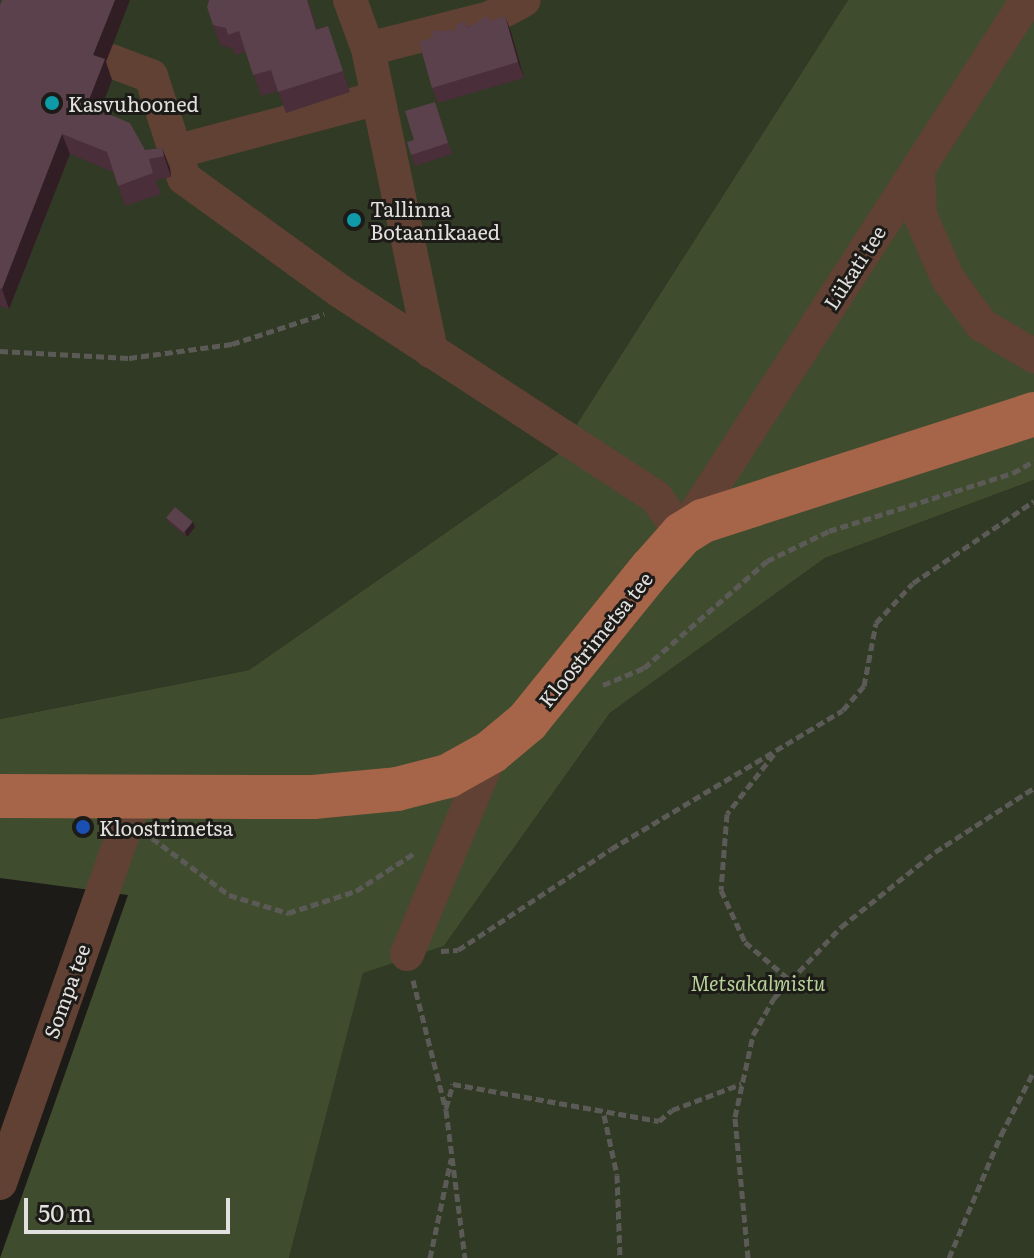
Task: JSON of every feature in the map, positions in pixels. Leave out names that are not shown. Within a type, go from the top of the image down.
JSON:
[{"type":"main road","name":"Kloostrimetsa tee","points":[[0,796],[135,799],[313,797],[397,789],[448,776],[491,752],[563,682],[682,534],[726,511],[1034,414]]},
{"type":"street","points":[[350,0],[368,49],[431,351]]},
{"type":"street","points":[[368,49],[477,10],[524,0]]},
{"type":"street","name":"Lükati tee","points":[[682,534],[1027,0]]},
{"type":"street","points":[[111,61],[151,76],[184,178],[340,291],[656,497],[682,534]]},
{"type":"street","points":[[175,152],[378,98]]},
{"type":"street","points":[[918,168],[920,215],[948,279],[982,325],[1034,356]]},
{"type":"street","points":[[407,954],[491,752]]},
{"type":"street","name":"Sompa tee","points":[[0,1183],[135,799]]},
{"type":"path","points":[[0,351],[129,358],[232,344],[324,315],[340,291]]},
{"type":"path","points":[[465,1258],[446,1110],[407,954],[458,950],[843,710],[864,686],[876,623],[913,583],[1034,501]]},
{"type":"path","points":[[777,750],[727,814],[721,890],[745,942],[790,980]]},
{"type":"path","points":[[748,1258],[735,1117],[753,1035],[790,980],[841,927],[935,852],[1034,788]]},
{"type":"path","points":[[949,1258],[1001,1135],[1034,1071]]},
{"type":"path","points":[[446,1110],[453,1084],[604,1115],[659,1121],[672,1110],[742,1084]]},
{"type":"path","points":[[604,1115],[617,1175],[620,1258]]},
{"type":"path","points":[[430,1258],[452,1154]]},
{"type":"green space","name":"Tallinna Botaanikaaed","points":[[0,0],[848,0],[557,455],[249,670],[0,719]]},
{"type":"green space","points":[[848,0],[1034,0],[1034,480],[825,558],[610,713],[444,946],[363,973],[289,1258],[0,1258],[128,895],[0,878],[0,719],[249,670],[557,455]]},
{"type":"green space","name":"Metsakalmistu","points":[[1034,480],[1034,1258],[289,1258],[363,972],[444,946],[610,713],[825,558]]},
{"type":"building","points":[[2,0],[115,0],[93,55],[105,59],[87,105],[130,123],[145,150],[162,148],[164,156],[149,159],[153,173],[118,186],[107,152],[62,134],[2,289],[0,5]]},
{"type":"building","points":[[209,0],[307,0],[316,30],[328,26],[343,71],[278,92],[271,70],[253,75],[239,31],[228,35],[226,28],[213,25],[207,7]]},
{"type":"building","points":[[488,15],[490,21],[505,16],[518,62],[432,88],[419,42],[433,37],[432,31],[457,30],[455,25],[465,21],[467,28]]},
{"type":"building","points":[[435,102],[448,143],[411,155],[407,142],[414,140],[405,111]]},
{"type":"building","points":[[175,507],[193,522],[184,533],[166,518]]},
{"type":"place","name":"Kasvuhooned","points":[[52,103]]},
{"type":"place","name":"Tallinna Botaanikaaed","points":[[354,220]]},
{"type":"place","name":"Kloostrimetsa","points":[[83,827]]}]
